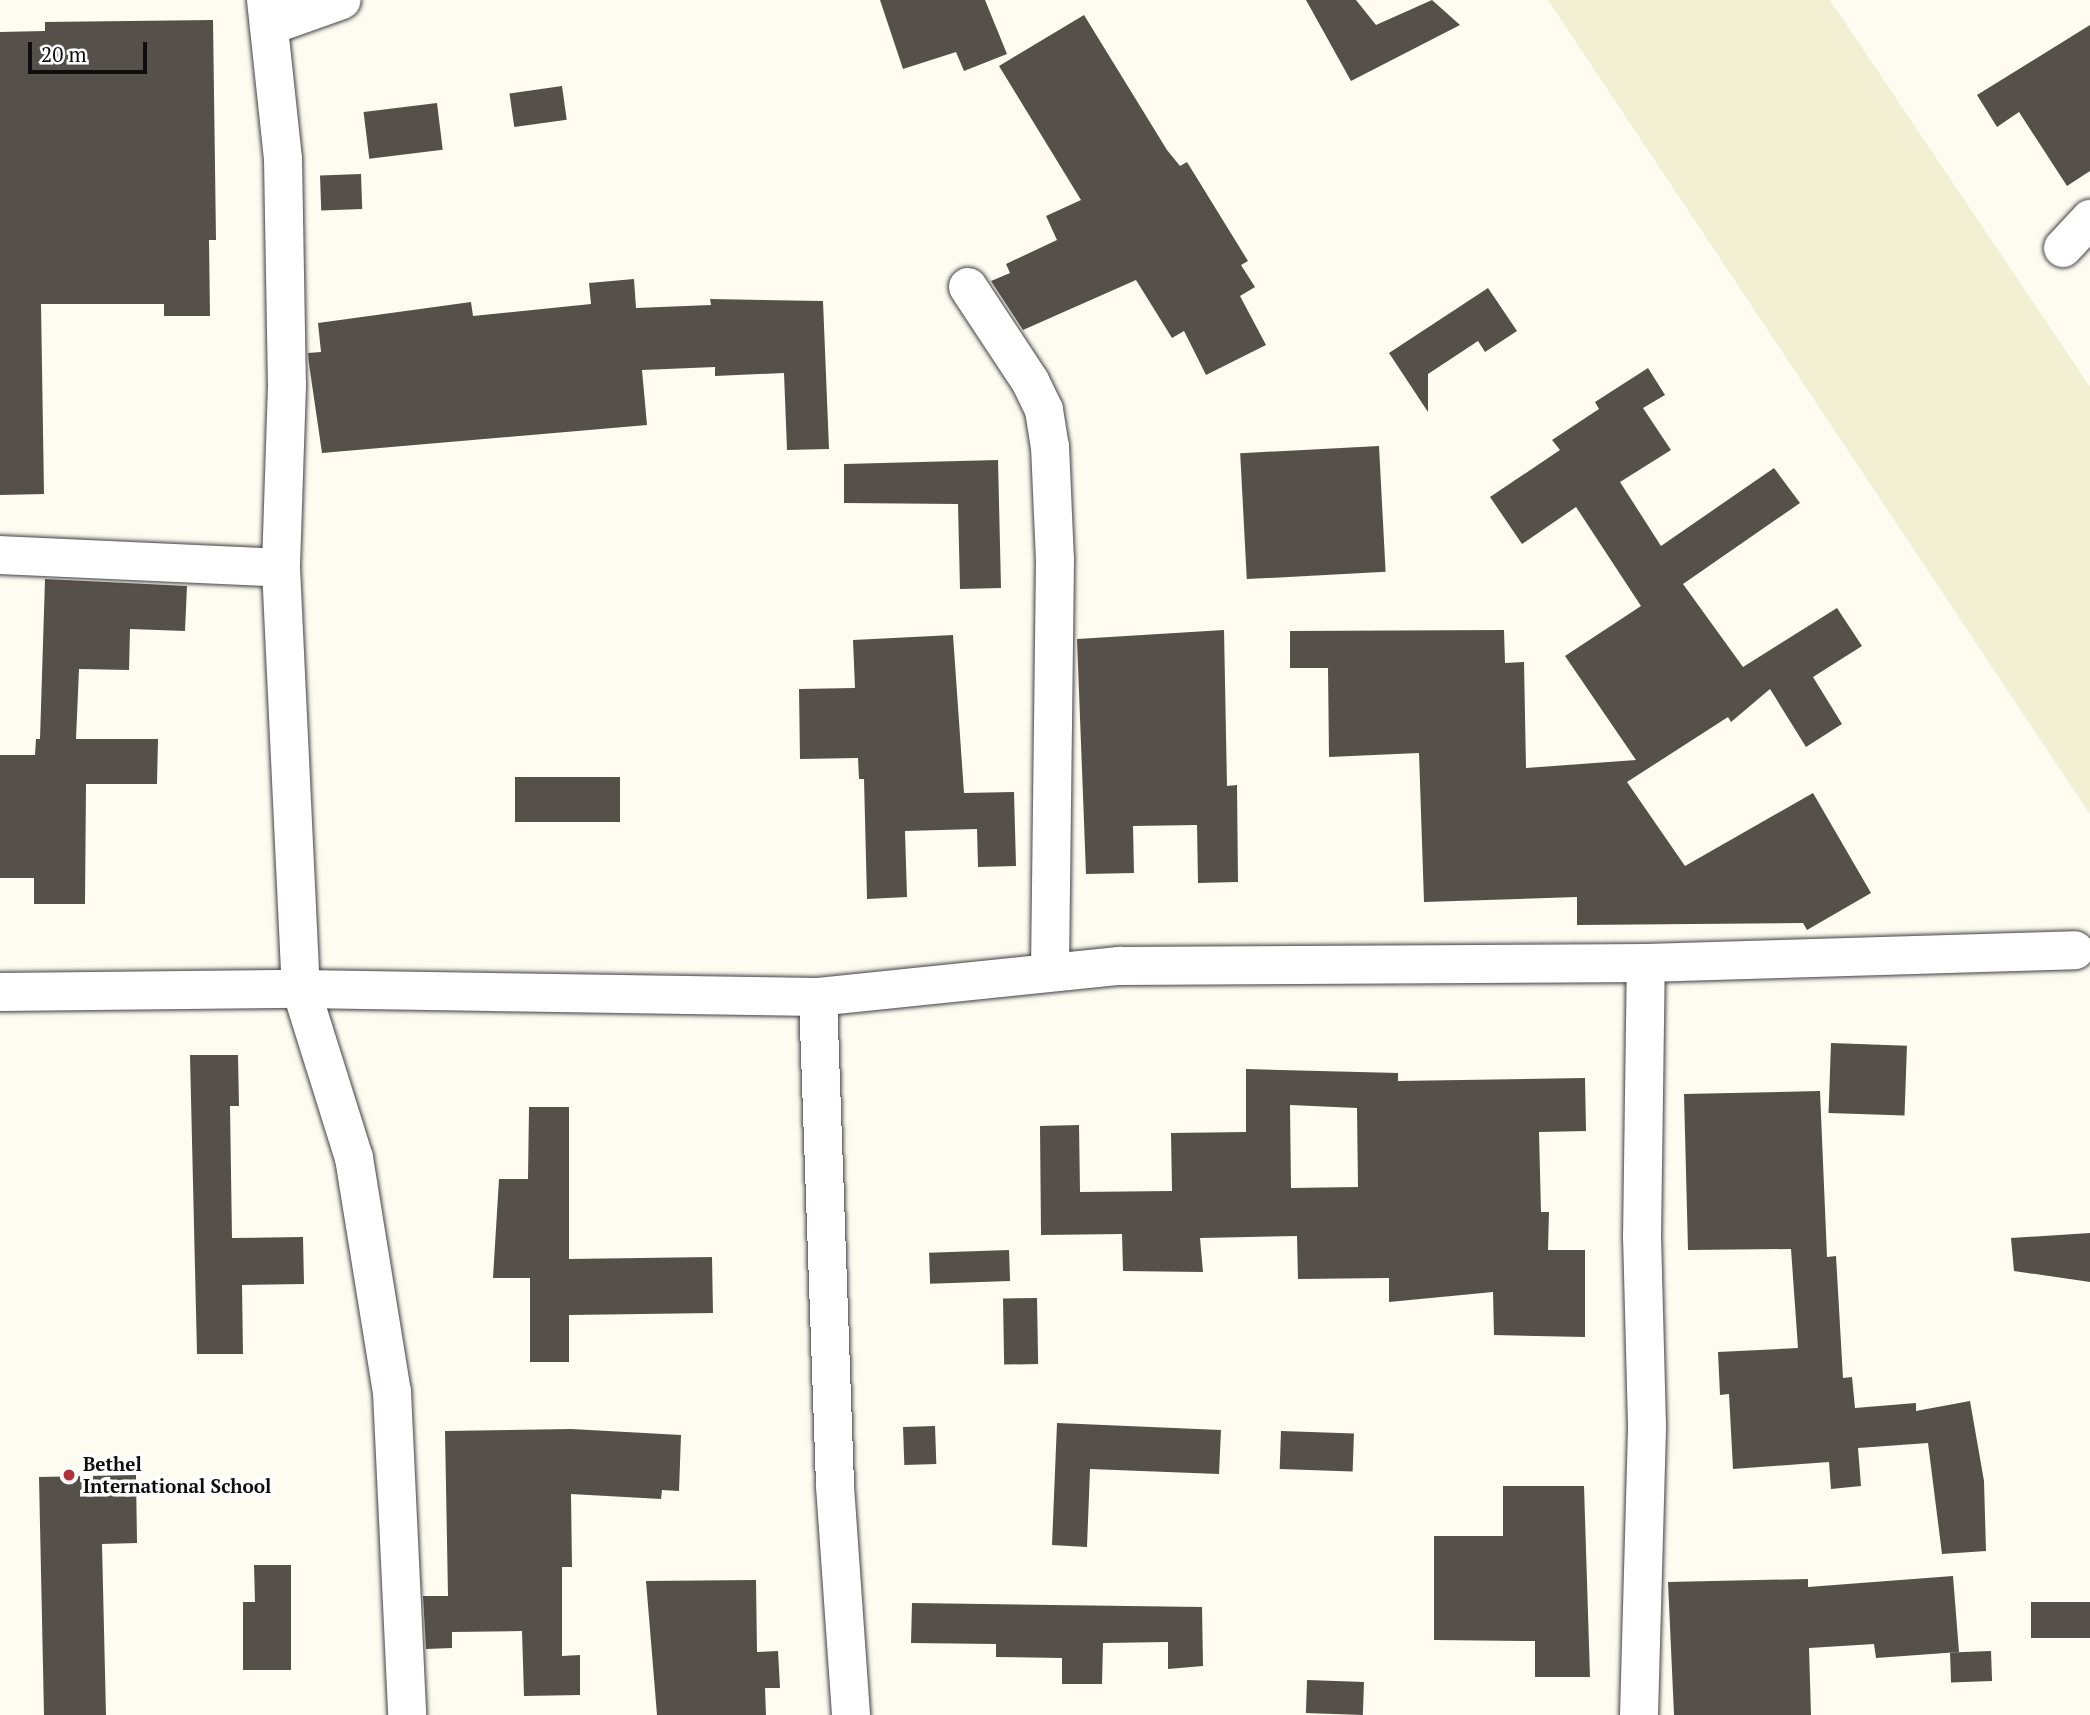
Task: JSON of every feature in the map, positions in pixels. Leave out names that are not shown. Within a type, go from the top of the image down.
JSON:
[{"type":"street","points":[[342,0],[267,13],[283,172],[287,385],[281,569],[301,989],[354,1158],[395,1413],[407,1715]]},
{"type":"street","points":[[2063,248],[2090,219]]},
{"type":"street","points":[[968,287],[1030,381],[1044,410],[1050,446],[1055,560],[1050,970]]},
{"type":"street","points":[[0,555],[281,569]]},
{"type":"street","points":[[0,992],[301,989],[818,997],[1050,970],[1646,962],[2075,950]]},
{"type":"street","points":[[1639,1715],[1647,1426],[1646,962]]},
{"type":"street","points":[[818,997],[835,1486],[851,1715]]},
{"type":"shaded area","points":[[1548,0],[1830,0],[2090,387],[2090,814]]},
{"type":"building","points":[[880,0],[985,0],[1007,54],[964,71],[956,52],[903,69]]},
{"type":"building","points":[[1306,0],[1356,0],[1376,25],[1432,0],[1460,25],[1351,81]]},
{"type":"building","points":[[1084,15],[1167,150],[1180,166],[1187,162],[1248,261],[1241,265],[1255,287],[1240,296],[1266,345],[1206,375],[1184,331],[1172,338],[1136,280],[1023,330],[991,281],[1010,273],[1006,264],[1057,240],[1046,216],[1081,200],[999,66]]},
{"type":"building","points":[[213,20],[216,240],[209,240],[210,316],[164,316],[164,304],[41,304],[44,494],[0,495],[0,32],[45,31],[45,22]]},
{"type":"building","points":[[2090,25],[2090,171],[2067,186],[2019,112],[1997,127],[1977,95]]},
{"type":"building","points":[[562,86],[567,120],[514,127],[510,93]]},
{"type":"building","points":[[437,103],[443,150],[369,159],[364,112]]},
{"type":"building","points":[[361,174],[362,209],[321,210],[320,175]]},
{"type":"building","points":[[634,279],[636,308],[711,305],[710,299],[823,301],[829,449],[787,450],[784,373],[715,376],[715,367],[642,370],[647,425],[322,453],[308,353],[321,352],[318,323],[471,302],[473,316],[591,304],[589,283]]},
{"type":"building","points":[[1488,288],[1517,331],[1485,352],[1478,341],[1428,374],[1428,412],[1389,353]]},
{"type":"building","points":[[1648,368],[1665,395],[1643,408],[1671,450],[1620,482],[1661,546],[1774,468],[1800,503],[1683,584],[1743,667],[1837,608],[1862,646],[1813,677],[1842,724],[1806,747],[1770,689],[1731,722],[1728,717],[1627,782],[1685,866],[1813,793],[1871,893],[1807,930],[1803,923],[1577,925],[1577,897],[1424,902],[1419,753],[1329,757],[1328,668],[1290,668],[1290,631],[1504,630],[1505,663],[1524,662],[1526,768],[1636,760],[1565,656],[1641,606],[1576,507],[1522,544],[1490,497],[1560,450],[1552,440],[1599,409],[1595,402]]},
{"type":"building","points":[[1379,446],[1386,572],[1247,579],[1240,453]]},
{"type":"building","points":[[998,460],[1001,588],[960,589],[958,504],[844,503],[844,464]]},
{"type":"building","points":[[45,579],[187,586],[185,631],[130,629],[129,670],[79,669],[76,739],[158,739],[157,784],[86,784],[85,904],[34,904],[34,878],[0,878],[0,755],[35,755],[36,739],[40,739]]},
{"type":"building","points":[[1224,630],[1227,786],[1237,785],[1238,882],[1198,883],[1197,825],[1133,826],[1134,873],[1086,874],[1077,639]]},
{"type":"building","points":[[953,635],[964,793],[1014,792],[1016,866],[978,867],[977,829],[905,831],[907,897],[867,899],[864,779],[859,779],[858,758],[800,759],[799,689],[855,688],[853,640]]},
{"type":"building","points":[[515,777],[620,777],[620,822],[515,822]]},
{"type":"building","points":[[1831,1043],[1907,1046],[1905,1116],[1829,1113]]},
{"type":"building","points":[[190,1055],[238,1055],[239,1106],[230,1106],[232,1238],[303,1237],[304,1284],[242,1285],[243,1354],[197,1354]]},
{"type":"building","points":[[1246,1069],[1398,1073],[1398,1081],[1585,1078],[1586,1131],[1539,1132],[1541,1212],[1549,1212],[1548,1250],[1585,1250],[1585,1337],[1494,1335],[1493,1292],[1389,1302],[1389,1278],[1298,1279],[1297,1236],[1200,1238],[1203,1272],[1123,1271],[1122,1234],[1041,1235],[1040,1126],[1079,1125],[1080,1192],[1172,1191],[1171,1133],[1246,1132]],"holes":[[[1290,1105],[1357,1108],[1358,1187],[1291,1188]]]},
{"type":"building","points":[[1820,1091],[1827,1257],[1836,1256],[1843,1378],[1852,1377],[1855,1408],[1916,1403],[1916,1411],[1970,1401],[1984,1481],[1986,1551],[1942,1554],[1928,1443],[1858,1448],[1861,1486],[1831,1489],[1829,1462],[1733,1469],[1729,1394],[1720,1395],[1718,1352],[1798,1348],[1791,1249],[1688,1250],[1684,1094]]},
{"type":"building","points":[[529,1107],[569,1107],[569,1259],[712,1257],[713,1313],[569,1315],[569,1362],[530,1362],[530,1278],[493,1278],[499,1179],[528,1179]]},
{"type":"building","points":[[2090,1233],[2090,1282],[2014,1271],[2011,1238]]},
{"type":"building","points":[[1009,1250],[1010,1281],[930,1284],[929,1253]]},
{"type":"building","points":[[1037,1298],[1038,1364],[1004,1365],[1003,1299]]},
{"type":"building","points":[[1057,1423],[1221,1430],[1219,1474],[1090,1469],[1087,1547],[1052,1545]]},
{"type":"building","points":[[935,1426],[936,1464],[904,1465],[903,1427]]},
{"type":"building","points":[[571,1429],[681,1435],[679,1491],[662,1490],[661,1499],[571,1494],[572,1567],[562,1567],[562,1656],[580,1655],[580,1695],[524,1696],[522,1631],[452,1632],[452,1648],[426,1649],[423,1596],[448,1596],[445,1431]]},
{"type":"building","points":[[1281,1431],[1354,1434],[1353,1472],[1280,1469]]},
{"type":"building","points":[[136,1475],[137,1543],[102,1544],[106,1715],[44,1715],[39,1477]]},
{"type":"building","points":[[1503,1486],[1584,1486],[1590,1677],[1535,1677],[1535,1641],[1434,1640],[1434,1536],[1503,1536]]},
{"type":"building","points":[[254,1565],[291,1565],[291,1670],[243,1670],[243,1602],[255,1602]]},
{"type":"building","points":[[1953,1576],[1959,1652],[1876,1658],[1874,1644],[1809,1648],[1811,1715],[1674,1715],[1668,1582],[1808,1579],[1808,1587]]},
{"type":"building","points":[[756,1580],[757,1652],[778,1651],[780,1688],[765,1688],[766,1715],[657,1715],[646,1581]]},
{"type":"building","points":[[2031,1602],[2090,1602],[2090,1638],[2031,1638]]},
{"type":"building","points":[[912,1603],[1202,1607],[1203,1666],[1168,1669],[1168,1642],[1103,1643],[1102,1684],[1062,1684],[1062,1658],[996,1657],[996,1644],[911,1643]]},
{"type":"building","points":[[1991,1651],[1992,1681],[1951,1682],[1950,1652]]},
{"type":"building","points":[[1307,1680],[1364,1682],[1363,1715],[1306,1713]]},
{"type":"place","name":"Bethel International School","points":[[69,1475]]}]
